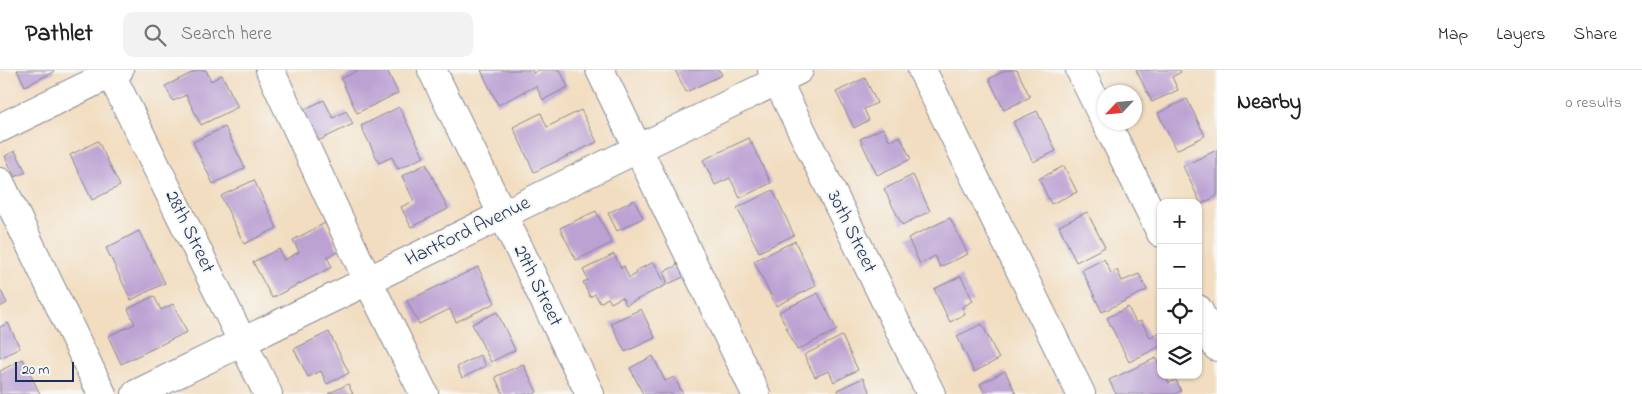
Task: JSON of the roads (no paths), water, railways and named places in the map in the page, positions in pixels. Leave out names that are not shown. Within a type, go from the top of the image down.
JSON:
[{"type":"street","points":[[270,70],[368,281],[424,394]]},
{"type":"street","name":"29th Street","points":[[432,70],[590,394]]},
{"type":"street","points":[[600,70],[756,394]]},
{"type":"street","points":[[922,70],[1081,394]]},
{"type":"street","points":[[1080,70],[1097,105]]},
{"type":"street","points":[[0,128],[113,71]]},
{"type":"street","name":"28th Street","points":[[113,71],[268,394]]},
{"type":"street","name":"Hartford Avenue","points":[[136,394],[638,149],[783,74]]},
{"type":"street","name":"30th Street","points":[[783,74],[931,394]]},
{"type":"street","points":[[1110,130],[1157,225]]},
{"type":"street","points":[[0,182],[102,394]]},
{"type":"street","points":[[1202,317],[1217,347]]}]
